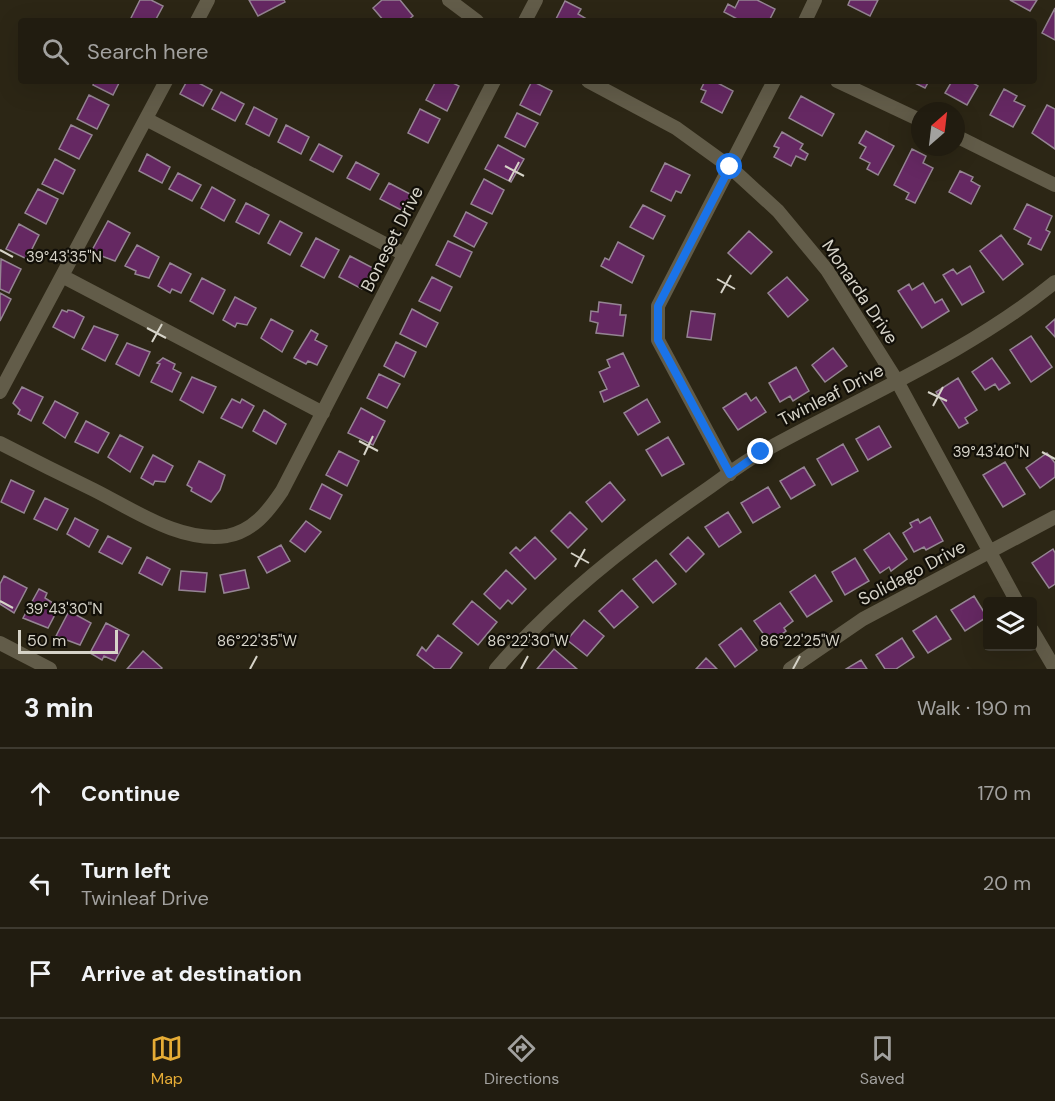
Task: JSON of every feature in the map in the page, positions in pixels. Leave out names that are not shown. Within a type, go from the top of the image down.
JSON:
[{"type":"street","points":[[199,18],[208,0]]},
{"type":"street","points":[[449,0],[473,18]]},
{"type":"street","points":[[527,18],[536,0]]},
{"type":"street","points":[[806,18],[815,0]]},
{"type":"street","points":[[0,392],[164,84]]},
{"type":"street","name":"Boneset Drive","points":[[0,443],[164,526],[202,536],[228,536],[250,527],[266,514],[282,491],[492,84]]},
{"type":"street","name":"Monarda Drive","points":[[594,84],[676,128],[730,167],[778,211],[827,270],[897,381],[1014,597]]},
{"type":"street","points":[[730,474],[658,340],[658,306],[772,84]]},
{"type":"street","points":[[843,84],[911,116]]},
{"type":"street","points":[[146,119],[404,254]]},
{"type":"street","points":[[965,140],[1055,185]]},
{"type":"street","points":[[62,276],[323,413]]},
{"type":"street","name":"Twinleaf Drive","points":[[496,669],[529,631],[638,537],[761,452],[897,381],[1021,310],[1055,282]]},
{"type":"street","name":"Solidago Drive","points":[[790,669],[863,619],[1055,517]]},
{"type":"street","points":[[1037,638],[1055,669]]},
{"type":"street","points":[[0,643],[50,669]]},
{"type":"building","points":[[140,0],[151,0],[163,6],[157,18],[131,18]]},
{"type":"building","points":[[249,0],[284,0],[285,2],[258,16]]},
{"type":"building","points":[[382,0],[400,0],[413,16],[411,18],[381,18],[373,8]]},
{"type":"building","points":[[739,0],[757,0],[775,9],[770,18],[735,18],[724,12],[728,4],[735,8]]},
{"type":"building","points":[[850,0],[878,0],[870,16],[848,5]]},
{"type":"building","points":[[1010,0],[1037,0],[1030,11]]},
{"type":"building","points":[[565,1],[581,9],[578,14],[585,18],[556,18]]},
{"type":"building","points":[[1055,8],[1055,40],[1042,33]]},
{"type":"building","points":[[94,84],[118,84],[113,95]]},
{"type":"building","points":[[185,84],[201,84],[212,90],[203,106],[180,94]]},
{"type":"building","points":[[434,84],[459,86],[447,111],[426,100]]},
{"type":"building","points":[[530,84],[538,84],[552,91],[540,115],[520,105]]},
{"type":"building","points":[[704,84],[720,84],[733,91],[722,113],[701,102],[706,91],[701,89]]},
{"type":"building","points":[[950,84],[978,86],[967,105],[945,93]]},
{"type":"building","points":[[1004,89],[1017,96],[1014,101],[1025,106],[1013,127],[990,115]]},
{"type":"building","points":[[221,92],[244,104],[235,121],[212,109]]},
{"type":"building","points":[[89,95],[109,105],[97,129],[77,119]]},
{"type":"building","points":[[801,96],[834,114],[822,136],[789,118]]},
{"type":"building","points":[[1047,105],[1055,109],[1055,149],[1032,133]]},
{"type":"building","points":[[254,107],[277,119],[269,136],[246,124]]},
{"type":"building","points":[[420,109],[440,119],[428,143],[408,133]]},
{"type":"building","points":[[517,113],[538,123],[525,147],[505,137]]},
{"type":"building","points":[[71,125],[92,135],[79,159],[59,149]]},
{"type":"building","points":[[286,125],[309,137],[301,154],[278,142]]},
{"type":"building","points":[[866,131],[894,146],[878,175],[867,169],[870,163],[860,158],[866,147],[859,143]]},
{"type":"building","points":[[782,132],[803,144],[800,149],[808,154],[805,160],[796,156],[791,166],[774,157],[779,148],[774,146]]},
{"type":"building","points":[[319,144],[342,156],[333,172],[310,160]]},
{"type":"building","points":[[498,145],[524,159],[511,182],[485,169]]},
{"type":"building","points":[[911,151],[911,156],[926,156],[923,163],[933,168],[915,203],[906,199],[909,193],[894,185]]},
{"type":"building","points":[[147,154],[170,167],[162,183],[139,171]]},
{"type":"building","points":[[55,159],[75,170],[63,194],[42,184]]},
{"type":"building","points":[[356,162],[379,174],[370,190],[347,178]]},
{"type":"building","points":[[665,163],[690,175],[681,193],[676,191],[671,201],[651,191]]},
{"type":"building","points":[[960,171],[973,177],[971,181],[980,186],[971,204],[949,192]]},
{"type":"building","points":[[178,173],[201,185],[192,201],[169,189]]},
{"type":"building","points":[[484,179],[504,190],[492,214],[471,204]]},
{"type":"building","points":[[389,183],[412,195],[403,211],[380,199]]},
{"type":"building","points":[[212,187],[235,200],[224,221],[201,208]]},
{"type":"building","points":[[38,189],[58,199],[46,224],[25,213]]},
{"type":"building","points":[[246,203],[269,215],[259,234],[236,222]]},
{"type":"building","points":[[1027,204],[1052,216],[1046,230],[1050,232],[1041,250],[1028,244],[1031,238],[1014,229]]},
{"type":"building","points":[[643,205],[665,216],[653,239],[630,227]]},
{"type":"building","points":[[466,212],[487,223],[474,247],[454,236]]},
{"type":"building","points":[[108,221],[130,233],[115,261],[91,252]]},
{"type":"building","points":[[280,221],[302,233],[290,255],[268,243]]},
{"type":"building","points":[[19,224],[39,235],[27,259],[6,249]]},
{"type":"building","points":[[749,231],[772,252],[751,274],[728,253]]},
{"type":"building","points":[[1001,235],[1023,264],[1003,280],[980,251]]},
{"type":"building","points":[[316,238],[339,250],[324,278],[301,266]]},
{"type":"building","points":[[448,241],[472,252],[460,277],[436,265]]},
{"type":"building","points":[[618,242],[644,256],[632,283],[601,266],[605,258],[609,260]]},
{"type":"building","points":[[137,245],[159,257],[149,278],[135,274],[136,271],[125,266]]},
{"type":"building","points":[[350,256],[373,268],[362,289],[339,277]]},
{"type":"building","points":[[1,259],[21,269],[9,293],[0,289]]},
{"type":"building","points":[[170,263],[191,274],[181,293],[172,289],[170,293],[158,286]]},
{"type":"building","points":[[970,266],[984,292],[962,305],[943,275],[953,269],[957,274]]},
{"type":"building","points":[[432,277],[452,287],[440,311],[419,301]]},
{"type":"building","points":[[787,277],[808,300],[788,317],[768,293]]},
{"type":"building","points":[[202,278],[225,290],[213,314],[190,301]]},
{"type":"building","points":[[923,283],[935,303],[942,299],[949,311],[922,328],[898,291],[909,284],[912,290]]},
{"type":"building","points":[[0,293],[11,299],[0,321]]},
{"type":"building","points":[[235,297],[256,308],[247,325],[237,323],[235,327],[223,320]]},
{"type":"building","points":[[599,302],[621,305],[620,315],[626,315],[623,336],[596,333],[598,323],[590,321],[591,311],[598,312]]},
{"type":"building","points":[[412,309],[438,323],[426,347],[400,334]]},
{"type":"building","points":[[62,310],[73,311],[84,317],[74,338],[53,327]]},
{"type":"building","points":[[691,311],[715,314],[711,340],[687,337]]},
{"type":"building","points":[[271,319],[293,331],[282,352],[261,338]]},
{"type":"building","points":[[1055,319],[1055,337],[1046,327]]},
{"type":"building","points":[[94,326],[118,335],[105,361],[82,349]]},
{"type":"building","points":[[311,330],[318,334],[315,340],[327,346],[317,365],[308,361],[306,364],[294,358]]},
{"type":"building","points":[[1031,336],[1052,367],[1031,382],[1010,350]]},
{"type":"building","points":[[396,342],[416,352],[404,377],[384,366]]},
{"type":"building","points":[[127,343],[150,352],[139,376],[116,364]]},
{"type":"building","points":[[833,348],[847,366],[825,382],[812,365]]},
{"type":"building","points":[[623,353],[639,386],[604,402],[600,392],[607,389],[599,372],[610,367],[607,360]]},
{"type":"building","points":[[163,358],[175,364],[173,369],[181,373],[172,392],[151,382],[160,364],[157,363]]},
{"type":"building","points":[[992,358],[1010,383],[999,390],[995,384],[985,390],[972,372]]},
{"type":"building","points":[[796,367],[809,391],[793,401],[790,396],[780,402],[769,383]]},
{"type":"building","points":[[379,374],[400,384],[387,408],[367,398]]},
{"type":"building","points":[[192,377],[216,387],[203,413],[180,400]]},
{"type":"building","points":[[958,378],[977,410],[965,418],[968,423],[959,428],[936,392]]},
{"type":"building","points":[[22,387],[43,397],[31,421],[18,414],[20,410],[13,403]]},
{"type":"building","points":[[746,393],[751,401],[756,397],[766,412],[738,430],[723,408]]},
{"type":"building","points":[[232,399],[240,403],[242,399],[254,406],[242,428],[221,418]]},
{"type":"building","points":[[647,399],[660,422],[638,435],[624,413]]},
{"type":"building","points":[[55,401],[78,413],[65,438],[43,423]]},
{"type":"building","points":[[361,408],[385,421],[373,445],[348,433]]},
{"type":"building","points":[[264,410],[286,424],[276,444],[253,431]]},
{"type":"building","points":[[86,421],[109,433],[98,453],[75,442]]},
{"type":"building","points":[[879,426],[891,447],[868,460],[856,439]]},
{"type":"building","points":[[120,435],[143,447],[130,472],[108,457]]},
{"type":"building","points":[[668,437],[684,464],[662,476],[646,450]]},
{"type":"building","points":[[843,444],[858,471],[832,485],[817,459]]},
{"type":"building","points":[[339,451],[359,461],[347,486],[326,475]]},
{"type":"building","points":[[1047,453],[1055,463],[1055,477],[1040,488],[1026,468]]},
{"type":"building","points":[[153,455],[173,466],[165,482],[155,481],[153,485],[141,478]]},
{"type":"building","points":[[199,461],[225,475],[220,490],[211,502],[191,491],[192,488],[187,485]]},
{"type":"building","points":[[1005,462],[1025,494],[1003,507],[983,475]]},
{"type":"building","points":[[804,467],[815,485],[791,499],[780,481]]},
{"type":"building","points":[[11,480],[34,491],[24,513],[1,502]]},
{"type":"building","points":[[610,482],[625,500],[602,522],[586,502]]},
{"type":"building","points":[[322,484],[342,495],[330,519],[310,509]]},
{"type":"building","points":[[768,487],[780,507],[753,523],[741,503]]},
{"type":"building","points":[[45,498],[68,509],[57,530],[34,519]]},
{"type":"building","points":[[570,512],[587,529],[568,548],[551,531]]},
{"type":"building","points":[[728,512],[741,532],[719,547],[705,527]]},
{"type":"building","points":[[930,517],[943,541],[926,550],[924,547],[914,552],[903,533],[912,527],[910,523],[918,519],[920,523]]},
{"type":"building","points":[[75,518],[98,530],[89,547],[67,534]]},
{"type":"building","points":[[306,521],[321,532],[305,552],[290,541]]},
{"type":"building","points":[[889,533],[907,559],[891,571],[889,567],[880,573],[864,550]]},
{"type":"building","points":[[108,536],[131,548],[122,564],[99,552]]},
{"type":"building","points":[[535,537],[556,559],[535,579],[510,553],[516,547],[520,551]]},
{"type":"building","points":[[688,537],[704,554],[686,572],[670,554]]},
{"type":"building","points":[[281,545],[290,561],[267,573],[258,557]]},
{"type":"building","points":[[1053,549],[1055,584],[1049,588],[1032,563]]},
{"type":"building","points":[[147,557],[170,569],[162,585],[139,573]]},
{"type":"building","points":[[855,558],[869,581],[845,595],[832,572]]},
{"type":"building","points":[[656,560],[676,584],[653,603],[633,579]]},
{"type":"building","points":[[245,570],[249,588],[224,593],[220,575]]},
{"type":"building","points":[[506,570],[526,589],[512,604],[508,600],[500,609],[484,594]]},
{"type":"building","points":[[181,571],[207,573],[205,592],[179,590]]},
{"type":"building","points":[[815,575],[832,601],[807,617],[790,592]]},
{"type":"building","points":[[4,576],[27,588],[14,613],[0,604],[0,584]]},
{"type":"building","points":[[39,589],[47,593],[45,598],[59,607],[48,628],[23,618]]},
{"type":"building","points":[[622,590],[638,607],[614,628],[599,611]]},
{"type":"building","points":[[974,596],[983,611],[983,620],[965,631],[951,610]]},
{"type":"building","points":[[472,601],[497,622],[478,645],[453,624]]},
{"type":"building","points":[[780,603],[793,621],[784,628],[786,631],[770,643],[754,621]]},
{"type":"building","points":[[69,611],[91,623],[80,645],[56,636]]},
{"type":"building","points":[[936,616],[951,639],[928,653],[913,631]]},
{"type":"building","points":[[584,620],[604,636],[587,656],[567,640]]},
{"type":"building","points":[[106,623],[129,635],[115,661],[104,656],[102,660],[90,653]]},
{"type":"building","points":[[741,628],[757,650],[735,667],[719,645]]},
{"type":"building","points":[[438,635],[462,653],[450,669],[435,669],[417,655],[422,647],[426,651]]},
{"type":"building","points":[[902,638],[914,657],[896,669],[885,669],[876,655]]},
{"type":"building","points":[[554,649],[577,669],[537,669]]},
{"type":"building","points":[[143,651],[162,668],[127,669]]},
{"type":"building","points":[[706,658],[717,669],[696,669]]},
{"type":"building","points":[[861,660],[867,669],[846,669]]},
{"type":"route","points":[[730,167],[658,306],[658,340],[730,474],[761,452]]}]
